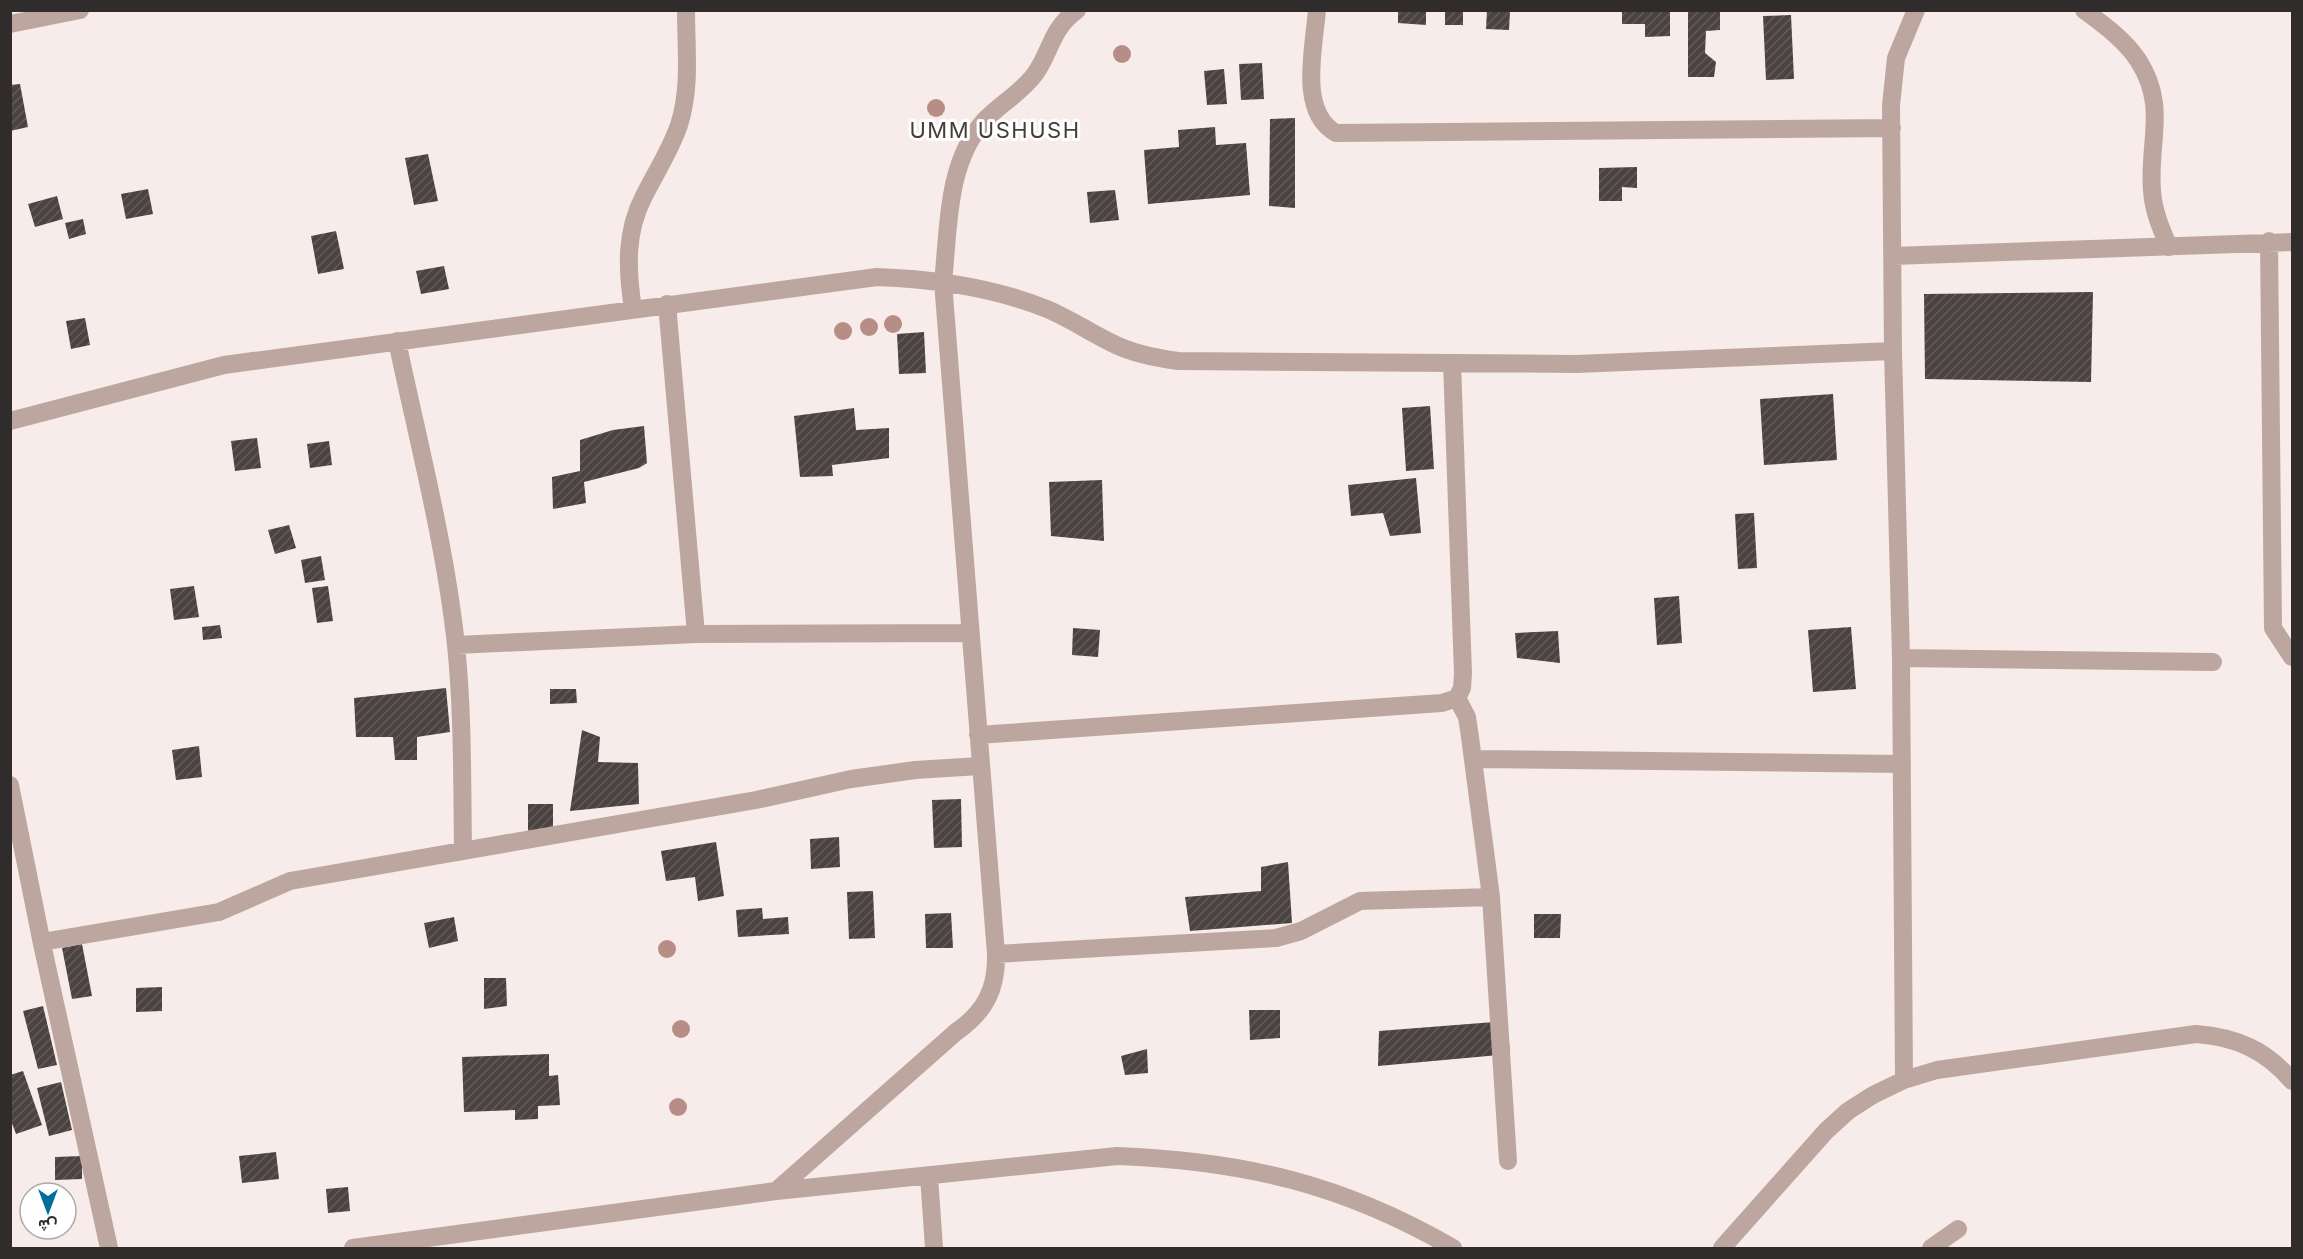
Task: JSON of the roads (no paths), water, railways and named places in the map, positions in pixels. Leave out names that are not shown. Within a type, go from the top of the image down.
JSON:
[{"type":"street","points":[[10,24],[80,10]]},
{"type":"street","points":[[633,309],[628,252],[633,224],[643,197],[670,149],[684,105],[687,86],[686,10]]},
{"type":"street","points":[[776,1191],[956,1032],[973,1021],[985,1006],[994,988],[996,954],[943,282],[954,184],[971,139],[985,120],[1035,74],[1057,28],[1077,10]]},
{"type":"street","points":[[1317,10],[1313,105],[1323,124],[1336,133],[1892,128]]},
{"type":"street","points":[[1904,1080],[1901,658],[1893,351],[1892,81],[1896,58],[1916,10]]},
{"type":"street","points":[[2084,10],[2124,43],[2138,60],[2149,80],[2156,116],[2151,163],[2152,192],[2158,220],[2169,247]]},
{"type":"street","points":[[1893,256],[2169,247],[2269,241],[2292,242]]},
{"type":"street","points":[[2269,241],[2273,628],[2292,657]]},
{"type":"street","points":[[10,420],[224,365],[877,277],[943,282],[1009,296],[1084,326],[1118,346],[1147,356],[1178,361],[1576,364],[1893,351]]},
{"type":"street","points":[[668,304],[696,634]]},
{"type":"street","points":[[397,341],[439,546],[456,645],[461,706],[463,850]]},
{"type":"street","points":[[978,735],[1442,703],[1456,698],[1462,688],[1463,674],[1452,363]]},
{"type":"street","points":[[456,645],[696,634],[970,633]]},
{"type":"street","points":[[1901,658],[2213,662]]},
{"type":"street","points":[[1456,698],[1467,717],[1491,897],[1508,1161]]},
{"type":"street","points":[[1474,759],[1902,764]]},
{"type":"street","points":[[42,942],[219,912],[290,881],[756,801],[851,779],[915,770],[980,766]]},
{"type":"street","points":[[10,785],[109,1248]]},
{"type":"street","points":[[996,954],[1276,938],[1301,931],[1360,901],[1491,897]]},
{"type":"street","points":[[1722,1248],[1833,1125],[1873,1095],[1904,1080],[1937,1070],[2196,1034],[2233,1040],[2250,1046],[2268,1057],[2292,1081]]},
{"type":"street","points":[[352,1248],[776,1191],[1118,1156],[1174,1158],[1231,1165],[1280,1175],[1345,1196],[1418,1228],[1453,1248]]},
{"type":"street","points":[[929,1176],[934,1248]]},
{"type":"street","points":[[1931,1248],[1958,1229]]},
{"type":"district","name":"UMM USHUSH","points":[[995,130]]}]
